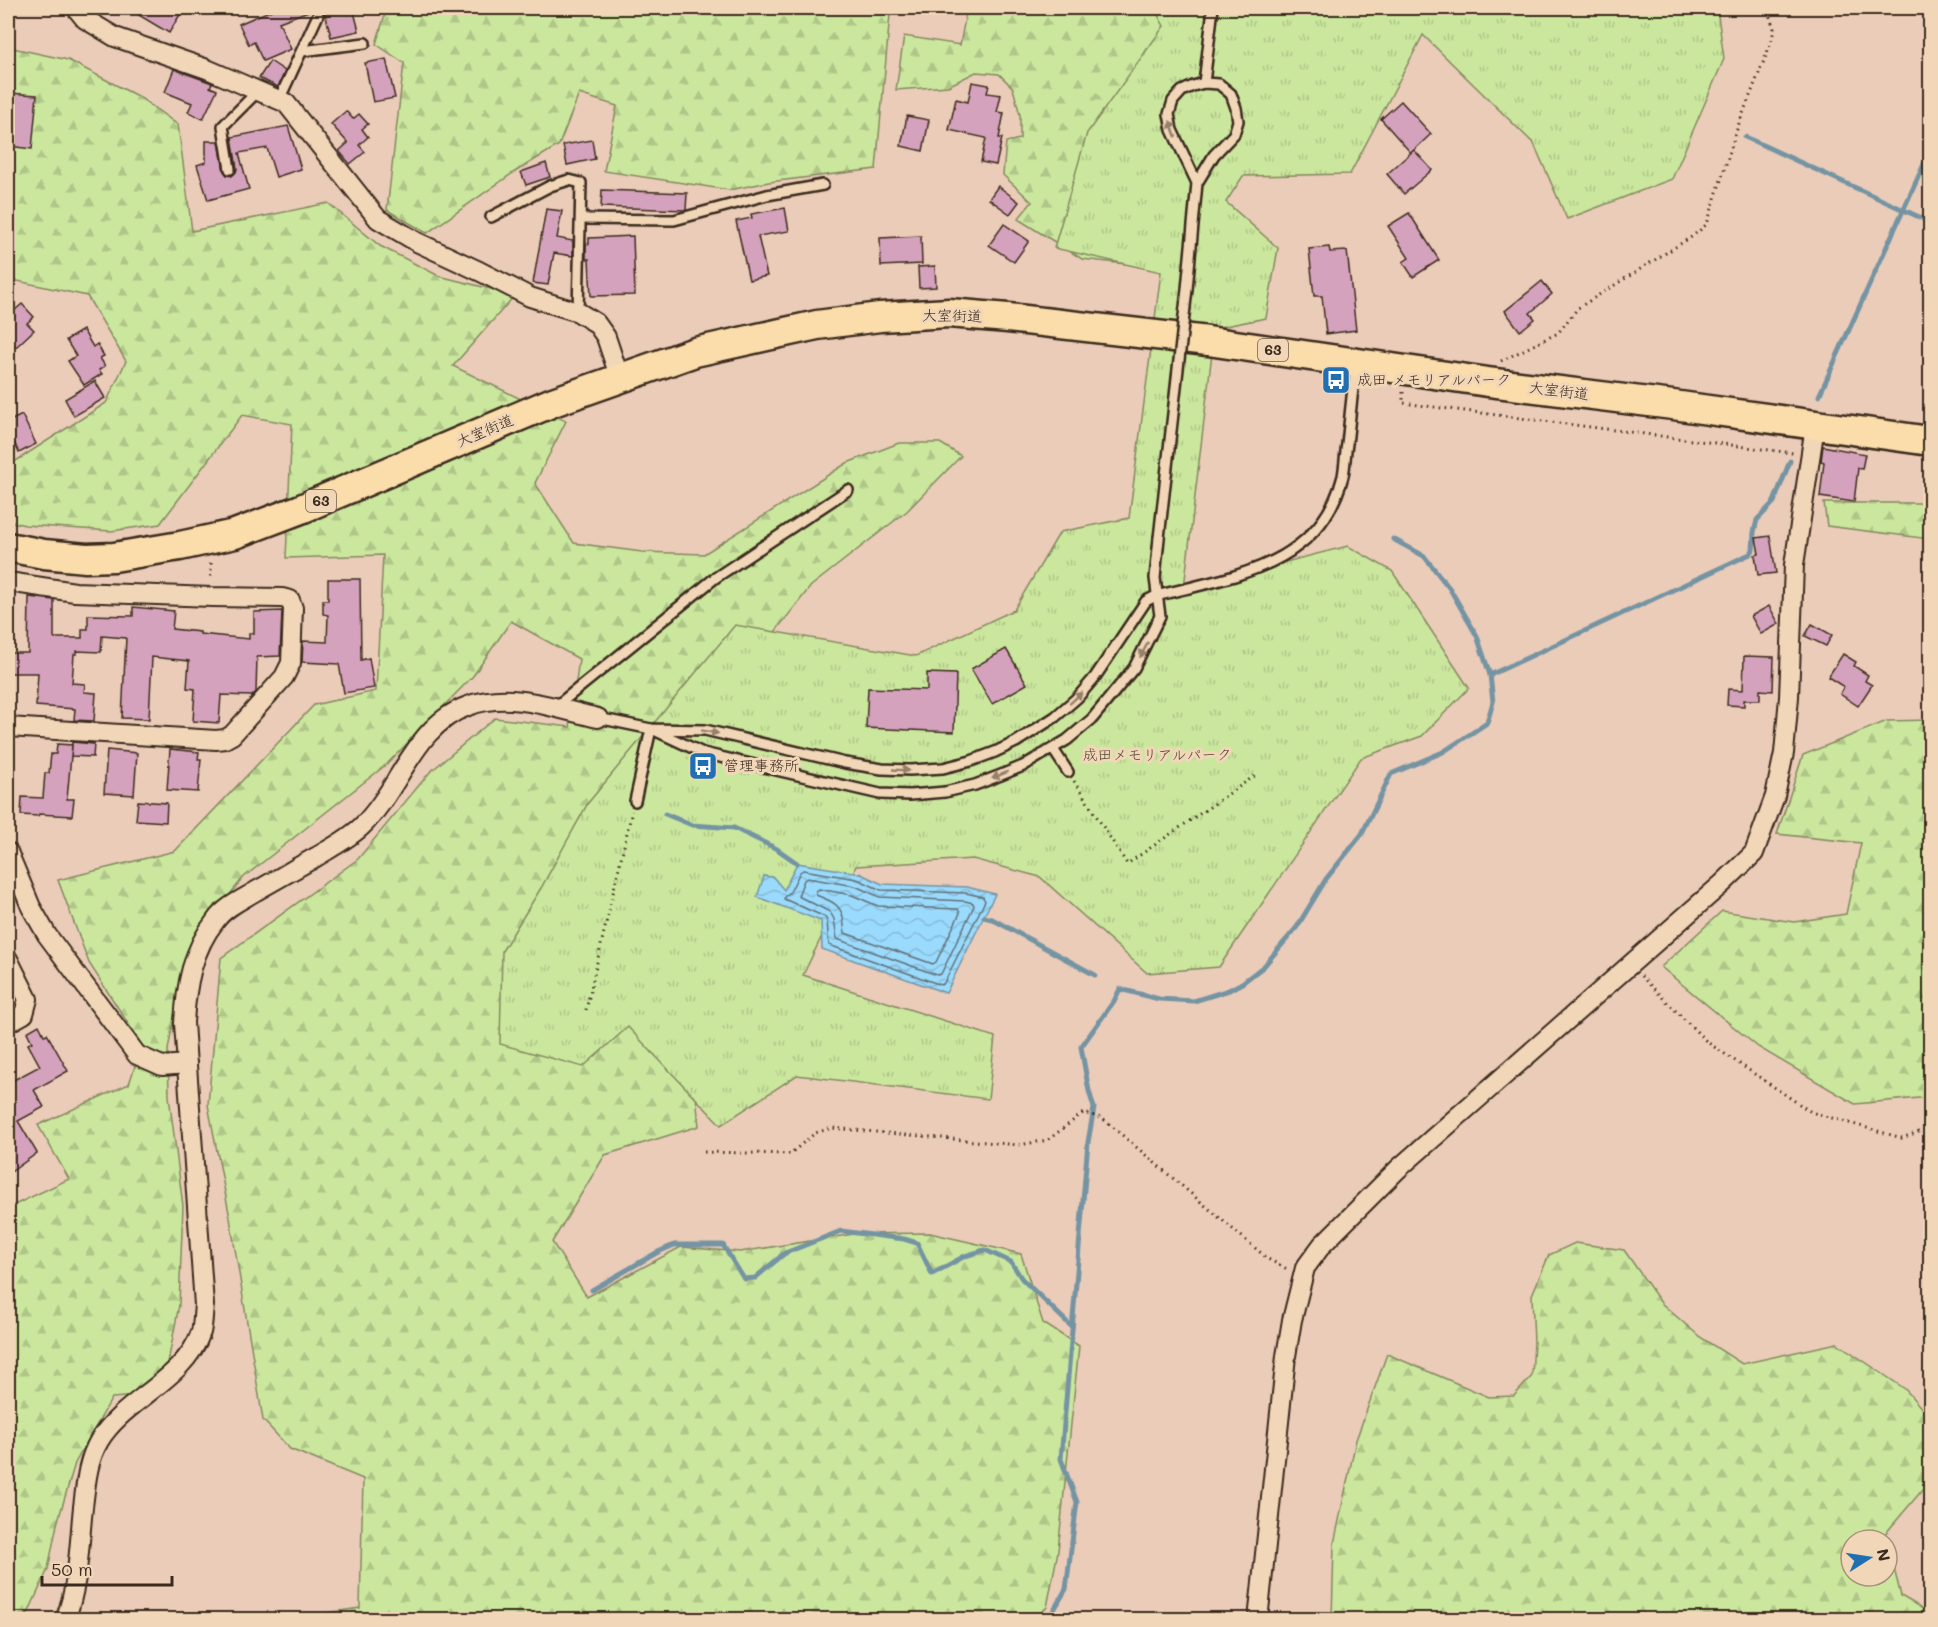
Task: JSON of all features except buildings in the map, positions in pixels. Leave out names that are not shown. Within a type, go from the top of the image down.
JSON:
[{"type":"main road","name":"大室街道","points":[[8,547],[86,558],[114,557],[235,534],[301,509],[553,402],[695,352],[817,325],[880,317],[949,314],[1008,318],[1208,341],[1488,382],[1930,441]]},
{"type":"street","points":[[76,8],[85,19],[115,37],[207,69],[286,103],[378,219],[417,242],[530,297],[578,312],[596,323],[606,337],[620,379]]},
{"type":"street","points":[[1258,1620],[1286,1356],[1305,1268],[1322,1245],[1398,1169],[1723,883],[1754,853],[1775,796],[1784,753],[1789,697],[1794,566],[1815,426]]},
{"type":"street","points":[[8,582],[75,592],[282,598],[290,600],[293,608],[291,663],[284,677],[232,735],[225,739],[8,727]]},
{"type":"street","points":[[65,1620],[76,1576],[87,1471],[99,1441],[115,1421],[170,1375],[189,1353],[201,1332],[204,1305],[184,1023],[186,992],[192,964],[204,938],[217,918],[234,904],[343,841],[360,828],[376,812],[429,733],[443,718],[468,706],[495,699],[521,701],[598,718]]},
{"type":"street","points":[[8,852],[31,908],[47,935],[137,1055],[162,1066],[188,1064]]},
{"type":"street","points":[[8,958],[28,999],[24,1014],[8,1023]]},
{"type":"lane","points":[[1204,83],[1213,8]]},
{"type":"lane","points":[[279,100],[318,15]]},
{"type":"lane","points":[[302,51],[365,43]]},
{"type":"lane","points":[[651,729],[703,753],[880,794],[922,794],[945,792],[975,785],[1023,766],[1067,740],[1092,719],[1134,668],[1160,616],[1155,578],[1197,183],[1214,155],[1234,134],[1238,121],[1231,94],[1219,84],[1204,83],[1182,91],[1173,101],[1169,114],[1172,130],[1197,183]]},
{"type":"lane","points":[[230,169],[223,126],[257,92]]},
{"type":"lane","points":[[491,217],[550,186],[570,180],[582,183],[578,312]]},
{"type":"lane","points":[[581,219],[674,220],[767,195],[824,185]]},
{"type":"lane","points":[[598,718],[651,729],[705,730],[844,763],[882,769],[943,768],[971,761],[1016,742],[1054,717],[1078,697],[1095,677],[1146,601],[1156,596],[1256,570],[1288,554],[1310,536],[1330,509],[1343,477],[1356,362]]},
{"type":"lane","points":[[554,708],[715,578],[848,490]]},
{"type":"lane","points":[[635,801],[651,729]]},
{"type":"lane","points":[[1053,749],[1068,772]]},
{"type":"path","points":[[1488,382],[1502,361],[1558,333],[1578,308],[1693,236],[1707,224],[1738,126],[1771,43],[1774,29],[1767,8]]},
{"type":"path","points":[[1403,369],[1403,403],[1811,455]]},
{"type":"path","points":[[211,561],[212,597]]},
{"type":"path","points":[[1068,772],[1128,864],[1256,775]]},
{"type":"path","points":[[586,1010],[635,801]]},
{"type":"path","points":[[1630,965],[1707,1042],[1811,1112],[1902,1138],[1930,1128]]},
{"type":"path","points":[[704,1152],[789,1154],[815,1133],[832,1128],[1019,1145],[1048,1140],[1083,1113],[1102,1118],[1268,1259],[1302,1277]]},
{"type":"green space","points":[[387,8],[896,8],[890,14],[876,169],[769,182],[729,190],[604,171],[617,106],[579,94],[559,145],[513,173],[427,233],[387,210],[404,63],[376,44]]},
{"type":"green space","points":[[967,8],[1174,8],[1160,268],[1082,259],[1018,219],[1032,202],[1003,175],[1006,142],[1020,139],[1020,115],[1013,88],[999,74],[976,72],[948,86],[896,90],[904,36],[960,45]]},
{"type":"green space","name":"成田メモリアルパーク","points":[[1154,8],[1717,8],[1724,59],[1672,179],[1567,219],[1534,144],[1423,35],[1350,174],[1243,176],[1226,202],[1278,248],[1266,318],[1215,328],[1184,588],[1348,546],[1392,571],[1469,688],[1422,736],[1361,758],[1219,967],[1147,973],[1040,877],[973,859],[856,866],[803,975],[995,1037],[988,1099],[797,1075],[721,1125],[628,1027],[583,1067],[500,1044],[502,951],[541,888],[588,803],[735,625],[916,656],[1014,610],[1060,532],[1129,518],[1161,272],[1054,248],[1087,133],[1164,26]]},
{"type":"green space","points":[[8,47],[68,60],[139,97],[178,125],[192,231],[328,203],[380,246],[439,276],[515,295],[453,366],[566,421],[535,483],[574,543],[642,552],[704,554],[847,463],[899,443],[940,443],[961,456],[907,511],[811,586],[749,665],[691,1046],[699,1126],[605,1155],[552,1242],[587,1297],[681,1247],[740,1252],[854,1234],[930,1233],[1021,1254],[1043,1323],[1079,1346],[1058,1551],[1047,1607],[1032,1620],[285,1619],[360,1608],[363,1479],[290,1449],[263,1420],[230,1218],[208,1105],[221,958],[358,859],[430,772],[495,718],[570,727],[579,659],[511,621],[473,676],[387,764],[244,877],[208,921],[181,978],[168,1050],[169,1096],[183,1206],[179,1305],[162,1394],[112,1398],[75,1463],[57,1524],[48,1569],[25,1620],[8,1619],[8,1208],[69,1179],[38,1125],[129,1084],[142,1045],[89,963],[58,880],[175,851],[314,705],[376,691],[383,555],[286,558],[292,424],[242,415],[160,524],[111,531],[25,525],[8,521],[8,466],[106,403],[126,361],[87,296],[8,279]]},
{"type":"green space","points":[[1824,503],[1930,503],[1930,539],[1827,526]]},
{"type":"green space","points":[[1930,720],[1930,1097],[1855,1104],[1758,1047],[1661,967],[1722,911],[1794,922],[1846,914],[1861,843],[1777,834],[1803,755],[1887,721]]},
{"type":"green space","points":[[1575,1243],[1624,1250],[1661,1303],[1700,1337],[1742,1364],[1837,1343],[1905,1389],[1930,1418],[1930,1481],[1890,1528],[1839,1528],[1839,1588],[1899,1588],[1901,1596],[1930,1613],[1930,1619],[1332,1619],[1334,1544],[1356,1440],[1387,1354],[1489,1397],[1514,1396],[1532,1376],[1534,1342],[1532,1295],[1549,1255]]},
{"type":"water","points":[[797,863],[859,873],[882,884],[967,887],[995,894],[946,993],[822,949],[821,921],[757,897],[764,876],[773,877],[784,890]]},
{"type":"waterway","points":[[1745,137],[1930,222]]},
{"type":"waterway","points":[[1819,396],[1930,151]]},
{"type":"waterway","points":[[1048,1620],[1066,1589],[1077,1502],[1061,1459],[1088,1142],[1094,1108],[1081,1047],[1120,989],[1159,999],[1194,1001],[1229,990],[1264,966],[1297,927],[1326,879],[1362,834],[1391,774],[1443,752],[1487,723],[1493,702],[1490,675],[1750,554],[1753,550],[1757,520],[1774,502],[1790,461]]},
{"type":"waterway","points":[[1393,539],[1424,556],[1450,589],[1477,636],[1490,675]]},
{"type":"waterway","points":[[665,814],[692,825],[734,828],[777,849],[797,863]]},
{"type":"waterway","points":[[984,917],[992,919],[1095,975]]},
{"type":"waterway","points":[[592,1290],[674,1245],[723,1245],[744,1279],[755,1278],[785,1253],[841,1231],[904,1239],[917,1243],[932,1274],[965,1256],[985,1250],[1011,1262],[1022,1279],[1072,1327]]},
{"type":"place","name":"成田 メモリアルパーク","points":[[1336,380]]},
{"type":"place","name":"管理事務所","points":[[703,766]]}]
